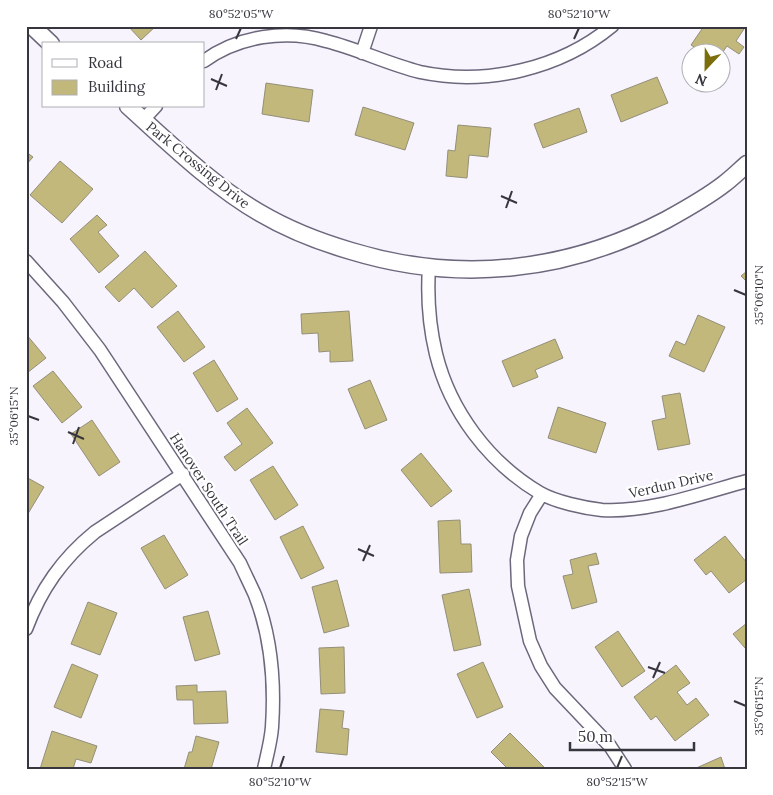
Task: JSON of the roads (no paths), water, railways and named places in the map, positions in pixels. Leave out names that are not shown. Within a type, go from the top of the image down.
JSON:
[{"type":"street","points":[[32,26],[49,42]]},
{"type":"street","points":[[362,53],[371,26]]},
{"type":"street","points":[[205,60],[222,50],[247,40],[273,36],[299,36],[326,40],[422,72],[472,77],[500,75],[550,62],[581,48],[612,26]]},
{"type":"street","name":"Park Crossing Drive","points":[[130,108],[212,180],[262,214],[298,232],[369,257],[448,269],[526,266],[567,259],[606,247],[641,233],[691,207],[723,185],[747,164]]},
{"type":"street","points":[[143,120],[154,108]]},
{"type":"street","name":"Hanover South Trail","points":[[26,261],[63,302],[100,350],[240,563],[255,596],[270,656],[273,692],[272,728],[264,769]]},
{"type":"street","name":"Verdun Drive","points":[[429,267],[430,325],[436,355],[446,384],[459,411],[482,445],[504,468],[517,478],[542,494],[564,503],[601,510],[627,510],[656,505],[747,481]]},
{"type":"street","points":[[26,628],[33,611],[54,575],[84,542],[95,532],[183,474]]},
{"type":"street","points":[[542,494],[530,513],[522,536],[517,560],[518,586],[530,642],[541,666],[555,688],[610,746],[625,769]]}]
